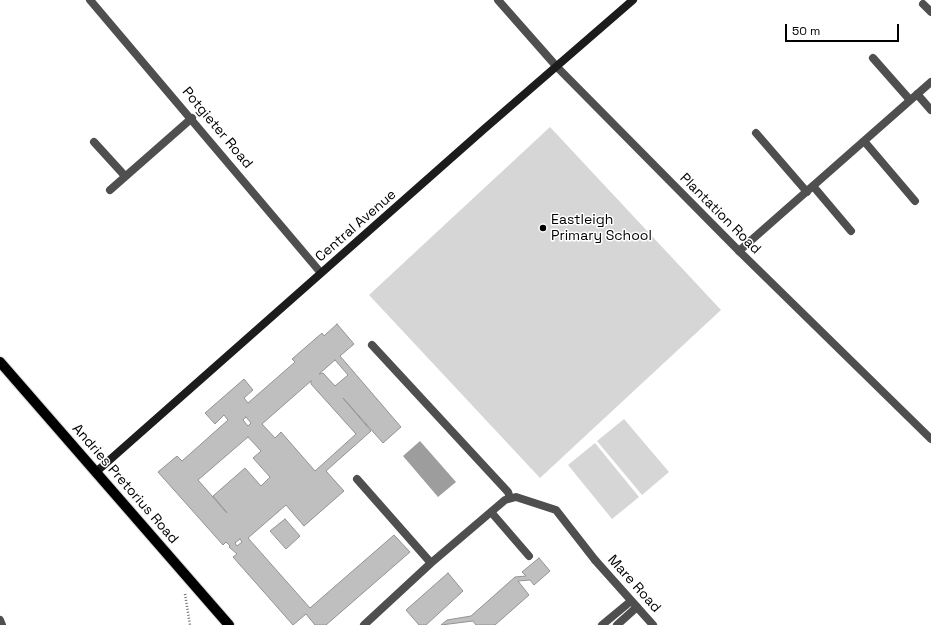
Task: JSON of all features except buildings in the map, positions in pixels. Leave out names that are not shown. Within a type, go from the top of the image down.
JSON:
[{"type":"main road","name":"Andries Pretorius Road","points":[[0,362],[229,625]]},
{"type":"street","name":"Potgieter Road","points":[[90,0],[192,118],[321,273]]},
{"type":"street","name":"Plantation Road","points":[[498,0],[557,67],[739,251],[931,439]]},
{"type":"street","name":"Central Avenue","points":[[96,472],[633,0]]},
{"type":"street","points":[[923,4],[931,12]]},
{"type":"street","points":[[873,58],[910,100]]},
{"type":"street","points":[[739,251],[931,82]]},
{"type":"street","points":[[917,94],[931,110]]},
{"type":"street","points":[[110,190],[192,118]]},
{"type":"street","points":[[756,133],[851,231]]},
{"type":"street","points":[[864,141],[915,201]]},
{"type":"street","points":[[94,142],[125,176]]},
{"type":"street","points":[[370,623],[431,563],[491,512],[510,498],[508,492],[372,345]]},
{"type":"street","points":[[357,479],[431,563]]},
{"type":"street","name":"Mare Road","points":[[510,498],[524,498],[556,510],[595,560],[653,625]]},
{"type":"street","points":[[491,512],[528,556]]},
{"type":"street","points":[[602,625],[634,604]]},
{"type":"street","points":[[617,625],[634,604]]},
{"type":"street","points":[[0,620],[2,625]]},
{"type":"path","points":[[181,570],[190,625]]},
{"type":"shaded area","points":[[550,127],[721,310],[540,478],[369,295]]},
{"type":"shaded area","points":[[624,419],[669,472],[642,495],[597,441]]},
{"type":"shaded area","points":[[420,441],[456,482],[438,497],[403,456]]},
{"type":"shaded area","points":[[595,443],[639,497],[612,519],[568,465]]},
{"type":"place","name":"Eastleigh Primary School","points":[[543,228]]}]
